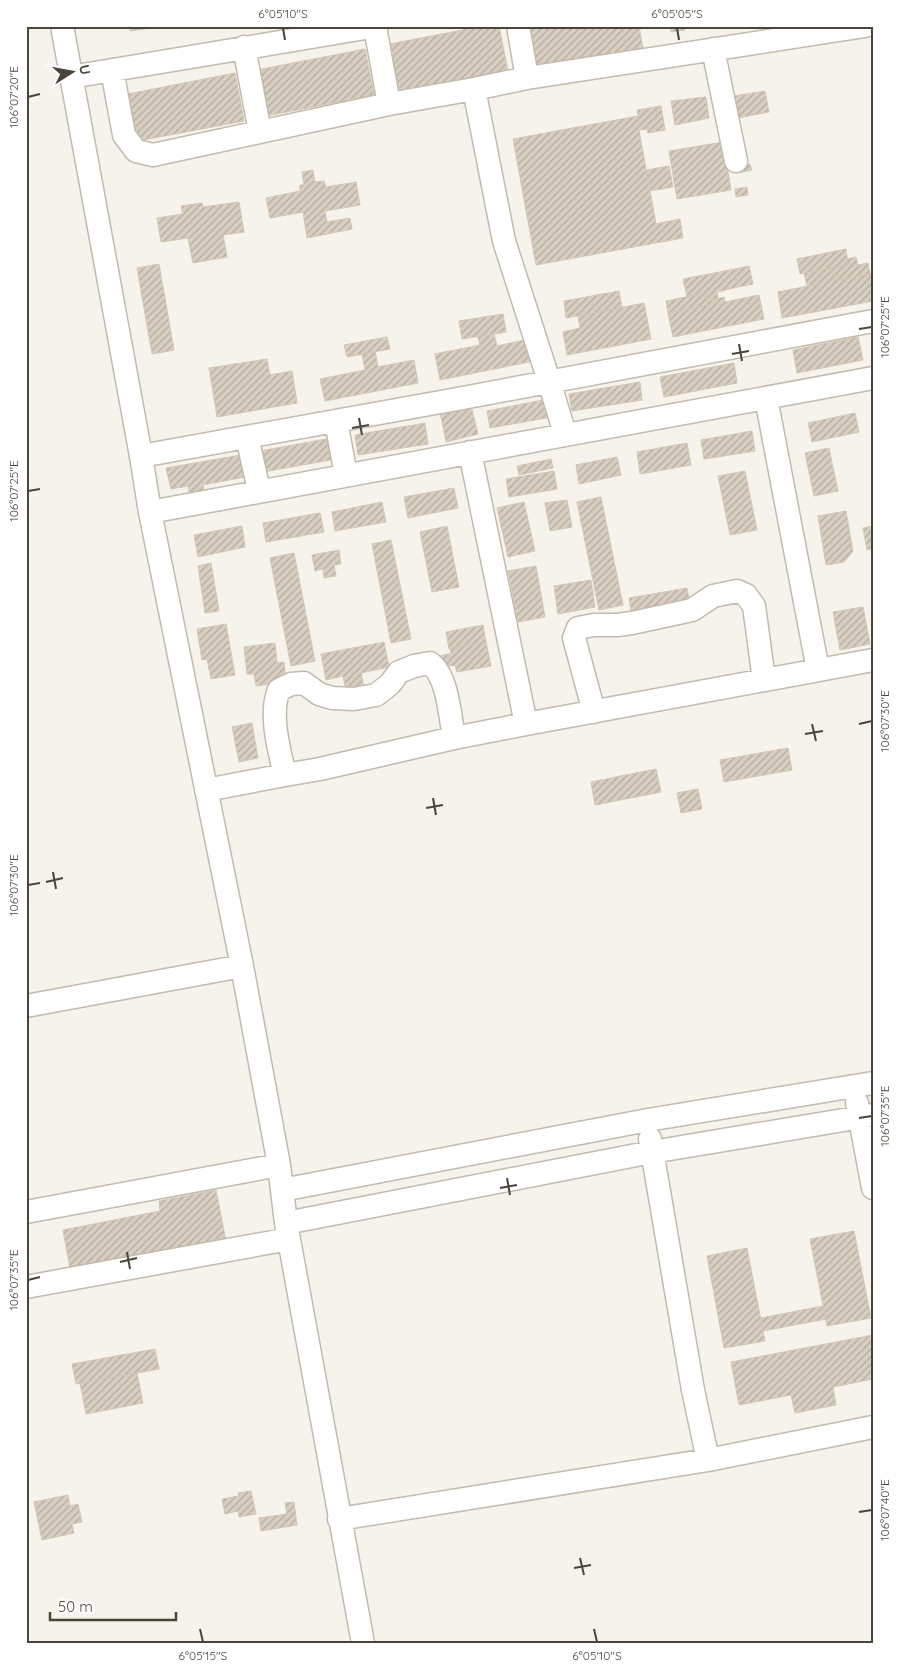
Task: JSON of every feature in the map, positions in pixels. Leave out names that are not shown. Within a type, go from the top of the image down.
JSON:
[{"type":"lane","points":[[62,26],[150,512],[242,966],[279,1164],[288,1231],[363,1643]]},
{"type":"lane","points":[[71,77],[376,26],[389,104]]},
{"type":"lane","points":[[518,26],[527,78]]},
{"type":"lane","points":[[112,70],[124,135],[136,152],[153,154],[389,104],[527,78],[865,26]]},
{"type":"lane","points":[[244,47],[260,132]]},
{"type":"lane","points":[[713,49],[736,161]]},
{"type":"lane","points":[[474,89],[504,241],[550,381],[565,434]]},
{"type":"lane","points":[[141,456],[873,321]]},
{"type":"lane","points":[[150,512],[259,490],[873,378]]},
{"type":"lane","points":[[766,398],[818,670]]},
{"type":"lane","points":[[336,421],[346,475]]},
{"type":"lane","points":[[248,437],[259,490]]},
{"type":"lane","points":[[470,452],[526,724]]},
{"type":"lane","points":[[594,712],[574,638],[578,628],[594,625],[624,624],[692,610],[713,596],[726,592],[737,591],[746,595],[754,606],[764,680]]},
{"type":"lane","points":[[206,790],[320,769],[454,738],[873,660]]},
{"type":"lane","points":[[285,775],[277,741],[274,700],[279,690],[291,684],[304,683],[319,694],[332,698],[354,699],[376,694],[390,684],[398,672],[430,663],[438,669],[444,687],[454,738]]},
{"type":"lane","points":[[26,1006],[242,966]]},
{"type":"lane","points":[[282,1190],[648,1120],[864,1085],[873,1188]]},
{"type":"lane","points":[[26,1287],[652,1152],[866,1116]]},
{"type":"lane","points":[[648,1120],[693,1390],[708,1460]]},
{"type":"lane","points":[[26,1212],[279,1164]]},
{"type":"lane","points":[[339,1519],[708,1460],[873,1427]]},
{"type":"building","points":[[130,26],[151,26],[151,28],[130,31]]},
{"type":"building","points":[[483,26],[499,26],[508,71],[400,92],[390,44]]},
{"type":"building","points":[[528,26],[639,26],[643,49],[537,70]]},
{"type":"building","points":[[670,26],[684,26],[685,30],[671,32]]},
{"type":"building","points":[[365,49],[374,95],[266,116],[257,70]]},
{"type":"building","points":[[235,73],[244,121],[138,141],[128,94]]},
{"type":"building","points":[[765,91],[769,112],[738,118],[734,96]]},
{"type":"building","points":[[706,97],[709,118],[675,125],[671,101]]},
{"type":"building","points":[[661,106],[665,130],[648,133],[647,129],[639,130],[656,224],[680,219],[683,238],[536,265],[513,139],[638,116],[637,110]]},
{"type":"building","points":[[723,142],[731,190],[677,199],[669,151]]},
{"type":"building","points":[[750,164],[752,170],[737,173],[736,166]]},
{"type":"building","points":[[669,166],[673,187],[650,191],[646,170]]},
{"type":"building","points":[[313,170],[315,182],[324,181],[326,187],[356,182],[360,205],[325,211],[327,222],[350,218],[352,229],[307,238],[303,212],[270,218],[266,198],[300,191],[300,185],[304,185],[302,172]]},
{"type":"building","points":[[747,187],[748,195],[736,197],[735,189]]},
{"type":"building","points":[[239,202],[244,232],[223,235],[227,257],[193,263],[188,238],[161,242],[157,218],[183,214],[181,206],[202,203],[203,207]]},
{"type":"building","points":[[846,249],[848,265],[800,274],[797,259]]},
{"type":"building","points":[[856,257],[858,265],[868,263],[870,274],[839,280],[838,275],[833,276],[831,268],[848,265],[847,259]]},
{"type":"building","points":[[159,264],[174,350],[152,354],[137,268]]},
{"type":"building","points":[[749,266],[753,284],[738,287],[735,269]]},
{"type":"building","points":[[831,268],[833,276],[838,275],[839,280],[873,273],[873,301],[782,318],[778,292],[818,284],[817,279],[823,278],[822,270]]},
{"type":"building","points":[[735,269],[738,287],[717,292],[718,299],[707,301],[705,293],[687,297],[683,279]]},
{"type":"building","points":[[822,270],[823,278],[817,279],[818,284],[807,286],[804,273]]},
{"type":"building","points":[[619,291],[622,308],[566,318],[564,301]]},
{"type":"building","points":[[705,293],[708,305],[668,313],[666,301]]},
{"type":"building","points":[[759,295],[764,319],[673,337],[668,313],[708,305],[707,301],[724,297],[725,302]]},
{"type":"building","points":[[644,303],[651,339],[567,355],[563,332],[580,328],[578,316]]},
{"type":"building","points":[[503,314],[506,332],[462,339],[459,321]]},
{"type":"building","points":[[494,334],[497,346],[529,339],[534,361],[440,380],[435,354],[480,345],[478,337]]},
{"type":"building","points":[[387,337],[390,349],[347,357],[344,345]]},
{"type":"building","points":[[858,337],[863,360],[797,373],[793,350]]},
{"type":"building","points":[[375,351],[378,367],[414,360],[418,383],[325,401],[320,379],[365,370],[362,354]]},
{"type":"building","points":[[267,359],[270,375],[292,371],[297,403],[217,417],[209,368]]},
{"type":"building","points":[[734,363],[737,383],[664,397],[660,377]]},
{"type":"building","points":[[640,382],[642,400],[572,411],[569,394]]},
{"type":"building","points":[[548,399],[552,417],[490,428],[487,411]]},
{"type":"building","points":[[471,406],[478,434],[446,442],[440,412]]},
{"type":"building","points":[[855,413],[859,432],[812,442],[808,423]]},
{"type":"building","points":[[425,423],[428,444],[358,455],[355,435]]},
{"type":"building","points":[[752,431],[755,451],[704,459],[701,440]]},
{"type":"building","points":[[332,438],[336,459],[263,472],[260,451]]},
{"type":"building","points":[[687,443],[691,465],[640,474],[637,452]]},
{"type":"building","points":[[829,448],[838,491],[814,496],[805,453]]},
{"type":"building","points":[[241,455],[245,477],[203,485],[205,496],[191,499],[188,486],[171,489],[166,468]]},
{"type":"building","points":[[617,457],[621,475],[579,484],[576,465]]},
{"type":"building","points":[[551,459],[553,468],[519,475],[517,466]]},
{"type":"building","points":[[554,471],[557,489],[509,497],[506,479]]},
{"type":"building","points":[[745,471],[757,530],[730,535],[718,476]]},
{"type":"building","points":[[454,488],[458,508],[408,518],[404,497]]},
{"type":"building","points":[[601,497],[623,605],[599,610],[577,502]]},
{"type":"building","points":[[567,500],[572,527],[550,531],[545,503]]},
{"type":"building","points":[[382,502],[386,522],[335,531],[332,512]]},
{"type":"building","points":[[524,502],[535,551],[508,557],[497,508]]},
{"type":"building","points":[[846,511],[853,551],[844,562],[826,565],[818,516]]},
{"type":"building","points":[[320,513],[324,532],[266,542],[263,523]]},
{"type":"building","points":[[242,526],[245,547],[198,557],[194,535]]},
{"type":"building","points":[[447,526],[459,587],[432,592],[420,532]]},
{"type":"building","points":[[873,526],[873,548],[867,550],[863,528]]},
{"type":"building","points":[[391,540],[411,639],[391,643],[372,544]]},
{"type":"building","points":[[339,550],[341,564],[334,565],[336,576],[324,578],[323,569],[315,571],[312,555]]},
{"type":"building","points":[[294,553],[315,661],[291,666],[270,558]]},
{"type":"building","points":[[211,563],[219,611],[205,613],[198,566]]},
{"type":"building","points":[[536,566],[545,617],[518,622],[508,571]]},
{"type":"building","points":[[591,580],[595,607],[558,614],[554,586]]},
{"type":"building","points":[[687,588],[691,608],[632,618],[629,598]]},
{"type":"building","points":[[863,607],[870,644],[840,650],[833,612]]},
{"type":"building","points":[[226,624],[235,675],[211,679],[207,659],[202,660],[197,629]]},
{"type":"building","points":[[483,625],[486,642],[449,649],[446,632]]},
{"type":"building","points":[[384,642],[389,667],[361,673],[364,687],[346,691],[343,676],[326,680],[321,654]]},
{"type":"building","points":[[486,642],[491,666],[457,672],[455,665],[450,666],[448,654],[451,654],[450,648]]},
{"type":"building","points":[[275,643],[277,663],[284,662],[286,682],[256,686],[254,674],[247,674],[244,647]]},
{"type":"building","points":[[448,654],[450,666],[442,667],[436,657]]},
{"type":"building","points":[[252,723],[258,758],[239,762],[232,727]]},
{"type":"building","points":[[788,748],[792,770],[724,782],[720,760]]},
{"type":"building","points":[[656,769],[661,792],[595,805],[591,782]]},
{"type":"building","points":[[698,789],[702,809],[681,813],[677,793]]},
{"type":"building","points":[[216,1190],[227,1246],[70,1268],[63,1230],[160,1211],[159,1201]]},
{"type":"building","points":[[854,1231],[871,1318],[827,1326],[810,1239]]},
{"type":"building","points":[[747,1248],[765,1341],[724,1348],[707,1256]]},
{"type":"building","points":[[823,1306],[826,1319],[763,1331],[761,1318]]},
{"type":"building","points":[[873,1335],[873,1379],[833,1387],[836,1405],[795,1413],[791,1395],[739,1405],[731,1362]]},
{"type":"building","points":[[155,1349],[159,1369],[76,1384],[72,1364]]},
{"type":"building","points":[[137,1373],[143,1403],[86,1414],[80,1383]]},
{"type":"building","points":[[251,1491],[256,1514],[239,1517],[238,1511],[225,1514],[222,1499],[239,1496],[238,1493]]},
{"type":"building","points":[[68,1495],[70,1506],[78,1504],[82,1522],[72,1524],[74,1533],[42,1540],[34,1502]]},
{"type":"building","points":[[294,1502],[297,1525],[261,1531],[259,1518],[287,1514],[285,1503]]}]
